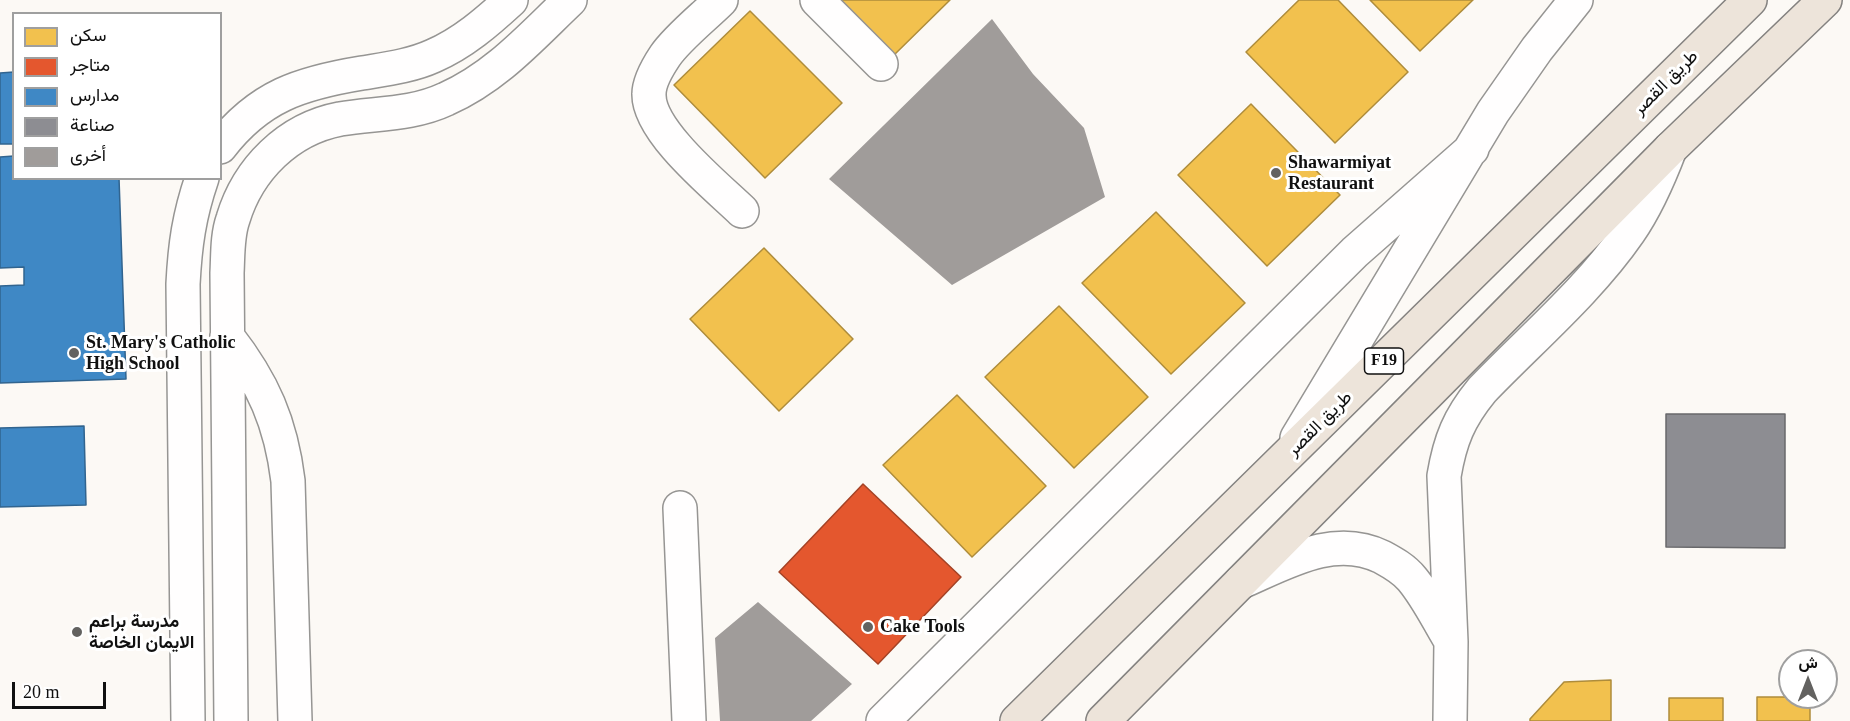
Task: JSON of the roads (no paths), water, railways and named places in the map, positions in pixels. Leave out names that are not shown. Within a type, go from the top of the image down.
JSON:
[{"type":"main road","name":"طريق القصر","points":[[1017,721],[1750,0]]},
{"type":"main road","points":[[1103,721],[1670,149],[1825,0]]},
{"type":"street","points":[[222,145],[249,115],[274,99],[322,80],[396,67],[432,57],[485,25],[511,0]]},
{"type":"street","points":[[231,721],[227,273],[232,221],[240,197],[253,174],[270,155],[291,139],[314,127],[339,119],[419,109],[469,88],[512,56],[570,0]]},
{"type":"street","points":[[721,0],[666,54],[649,93],[654,116],[673,143],[742,211]]},
{"type":"street","points":[[817,0],[881,64]]},
{"type":"street","points":[[1284,459],[1516,77],[1576,0]]},
{"type":"street","points":[[883,721],[1355,252],[1472,148]]},
{"type":"street","points":[[1450,721],[1451,642],[1444,476],[1448,452],[1456,429],[1467,408],[1482,390],[1612,255],[1646,204],[1670,149]]},
{"type":"street","points":[[188,721],[183,284],[185,241],[192,207],[201,180]]},
{"type":"street","points":[[227,336],[249,363],[265,394],[278,426],[285,453],[288,481],[295,721]]},
{"type":"street","points":[[680,508],[690,721]]},
{"type":"street","points":[[1241,582],[1319,550],[1359,549],[1395,564],[1410,577],[1423,592],[1451,642]]},
{"type":"place","name":"Shawarmiyat Restaurant","points":[[1276,173]]},
{"type":"place","name":"St. Mary's Catholic High School","points":[[74,353]]},
{"type":"place","name":"Cake Tools","points":[[868,627]]},
{"type":"place","name":"مدرسة براعم الايمان الخاصة","points":[[77,632]]}]
